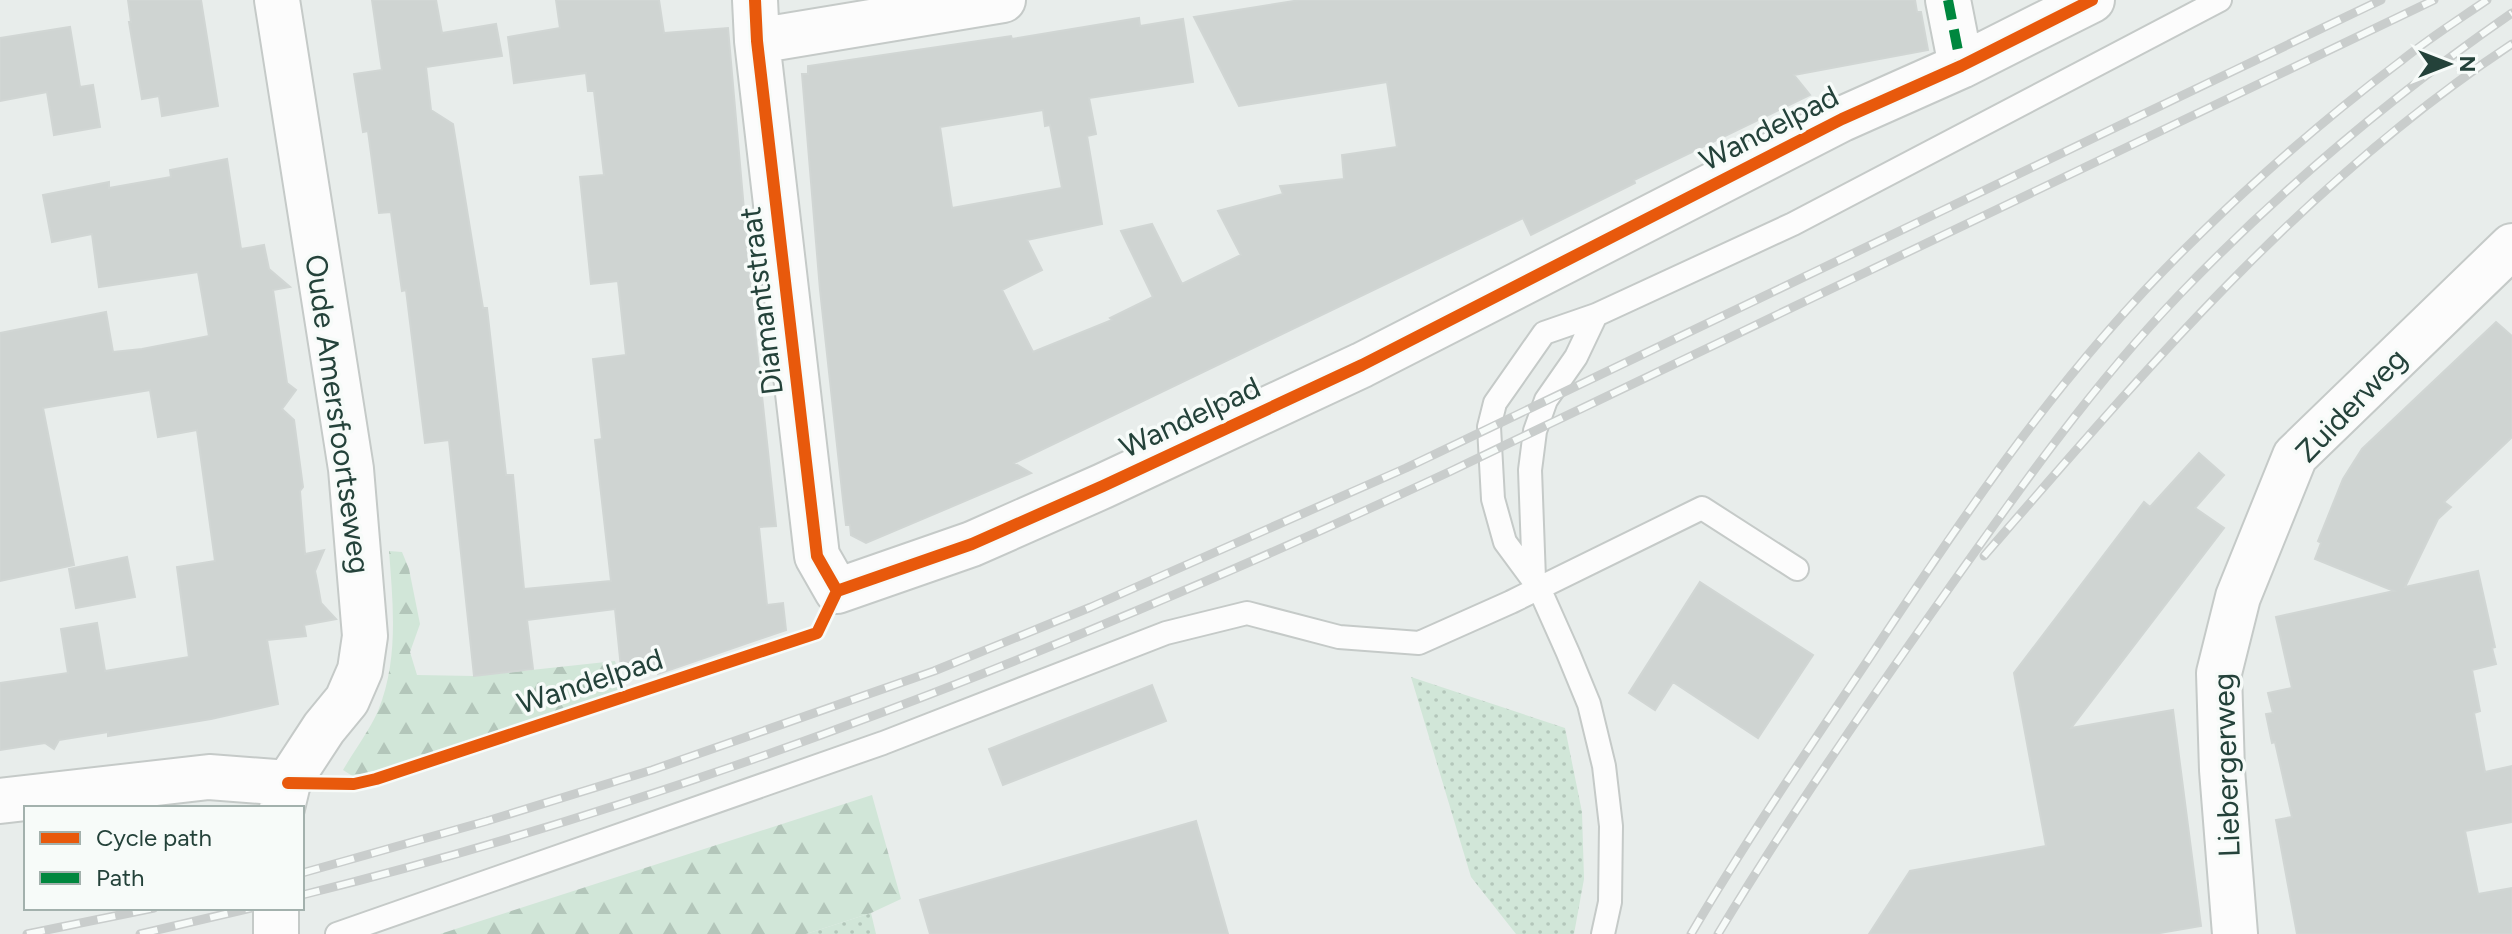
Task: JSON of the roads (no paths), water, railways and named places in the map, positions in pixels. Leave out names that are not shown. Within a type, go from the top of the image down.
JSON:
[{"type":"street","name":"Oude Amersfoortseweg","points":[[277,0],[351,469],[365,636],[360,670],[347,700],[324,728],[285,796]]},
{"type":"street","points":[[756,20],[1003,0]]},
{"type":"street","points":[[1948,0],[1961,66]]},
{"type":"street","name":"Wandelpad","points":[[837,591],[972,544],[1318,385],[1434,329],[1842,119],[1961,66],[2092,0]]},
{"type":"street","name":"Diamantstraat","points":[[756,20],[817,556],[837,591]]},
{"type":"street","name":"Zuiderweg","points":[[2238,597],[2295,456],[2512,246]]},
{"type":"street","name":"Liebergerweg","points":[[2235,934],[2222,770],[2219,673],[2238,597]]},
{"type":"street","points":[[0,801],[209,777],[285,796]]},
{"type":"street","points":[[276,910],[276,934]]},
{"type":"lane","points":[[1603,934],[1610,902],[1611,841],[1604,766],[1589,704],[1536,584],[1505,542],[1493,499],[1489,427],[1495,403],[1544,333],[1596,315],[1793,224],[2220,0]]},
{"type":"lane","points":[[1536,584],[1530,470],[1535,431],[1546,400],[1576,357],[1596,315]]},
{"type":"lane","points":[[337,934],[883,743],[1166,633],[1247,613],[1339,637],[1419,643],[1536,584],[1702,508],[1797,569]]},
{"type":"railway","points":[[304,872],[652,770],[934,671],[1091,607],[1406,468],[2381,0]]},
{"type":"railway","points":[[304,894],[450,856],[596,812],[741,763],[1028,656],[1169,597],[1449,472],[2434,0]]},
{"type":"railway","points":[[1691,934],[1779,794],[1944,547],[2021,440],[2103,336],[2194,240],[2294,147],[2432,37],[2487,0]]},
{"type":"railway","points":[[1718,934],[1798,807],[1911,642],[2025,482],[2114,368],[2217,256],[2297,182],[2424,77],[2512,13]]},
{"type":"railway","points":[[1984,556],[2167,348],[2296,217],[2436,98],[2512,44]]},
{"type":"railway","points":[[27,934],[144,910]]},
{"type":"railway","points":[[140,934],[242,910]]}]
